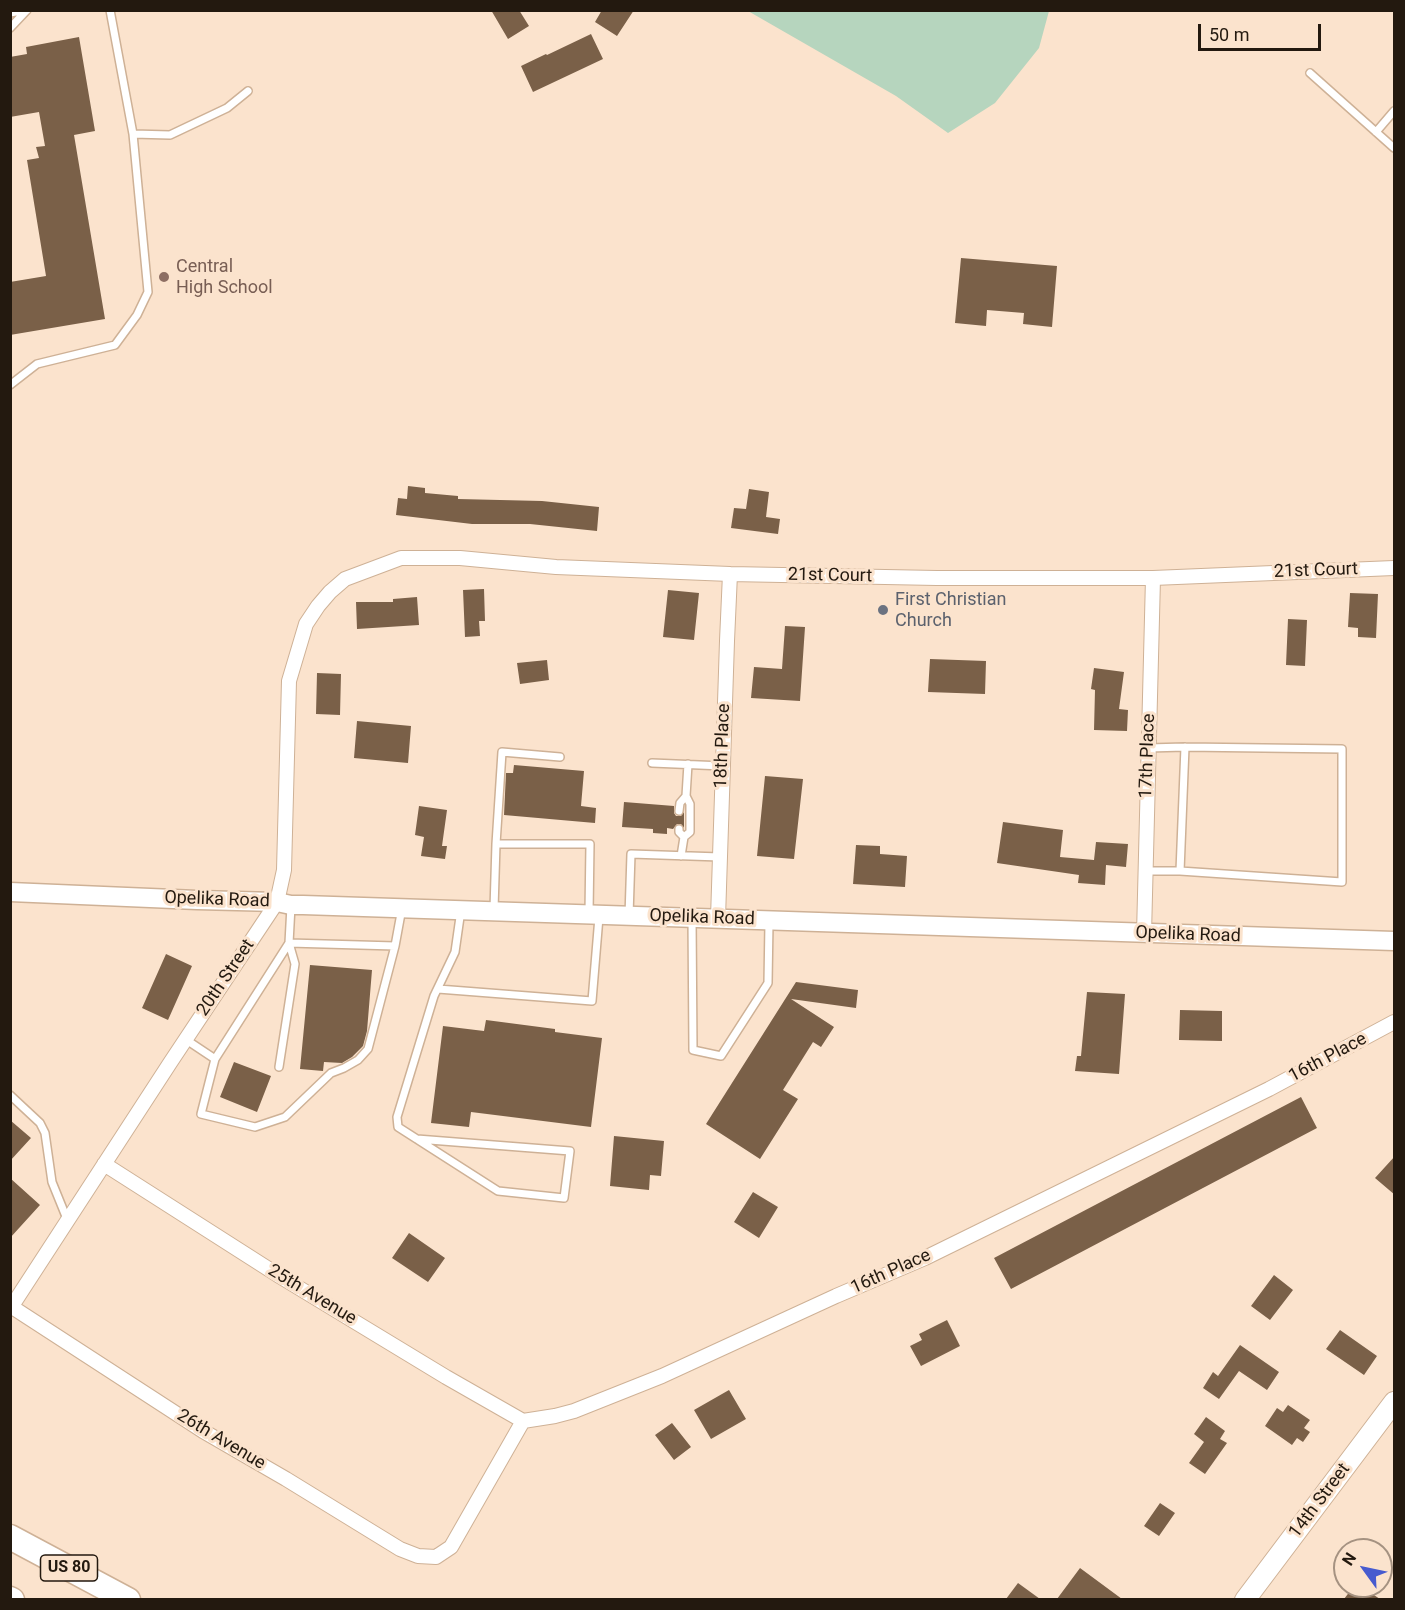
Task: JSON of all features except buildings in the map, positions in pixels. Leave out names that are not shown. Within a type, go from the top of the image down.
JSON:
[{"type":"highway","name":"US 80","points":[[10,1537],[128,1599]]},
{"type":"main road","name":"Opelika Road","points":[[10,892],[402,908],[1395,942]]},
{"type":"main road","name":"14th Street","points":[[1245,1599],[1395,1402]]},
{"type":"street","name":"21st Court","points":[[318,606],[345,579],[401,558],[460,558],[556,567],[730,574],[937,578],[1153,578],[1395,568]]},
{"type":"street","name":"18th Place","points":[[718,918],[730,574]]},
{"type":"street","name":"17th Place","points":[[1144,934],[1153,578]]},
{"type":"street","name":"20th Street","points":[[11,1308],[185,1039],[284,903],[289,681],[306,624],[318,606]]},
{"type":"street","name":"16th Place","points":[[523,1420],[574,1411],[662,1376],[925,1258],[1269,1089],[1395,1022]]},
{"type":"street","name":"25th Avenue","points":[[104,1164],[446,1377],[523,1420]]},
{"type":"street","name":"26th Avenue","points":[[11,1308],[202,1431],[400,1549],[418,1556],[436,1557],[451,1546],[523,1420]]},
{"type":"lane","points":[[10,13],[27,10]]},
{"type":"lane","points":[[10,28],[27,10]]},
{"type":"lane","points":[[10,385],[37,364],[115,345],[137,315],[148,292],[133,134],[110,10]]},
{"type":"lane","points":[[1310,73],[1395,148]]},
{"type":"lane","points":[[133,134],[170,135],[227,108],[248,91]]},
{"type":"lane","points":[[1376,132],[1395,111]]},
{"type":"lane","points":[[1180,871],[1185,747]]},
{"type":"lane","points":[[1145,871],[1180,871],[1342,882],[1342,749],[1149,748]]},
{"type":"lane","points":[[494,911],[502,752],[560,757]]},
{"type":"lane","points":[[652,763],[723,766]]},
{"type":"lane","points":[[681,856],[684,837],[690,832],[690,804],[686,796],[688,764]]},
{"type":"lane","points":[[679,811],[680,803],[686,796]]},
{"type":"lane","points":[[679,829],[684,837]]},
{"type":"lane","points":[[438,989],[592,1001],[594,914],[591,844],[496,844]]},
{"type":"lane","points":[[629,916],[631,854],[720,857]]},
{"type":"lane","points":[[279,1067],[295,964],[289,942],[284,903]]},
{"type":"lane","points":[[289,942],[215,1059],[201,1114],[255,1127],[285,1117],[332,1073],[358,1060],[368,1048],[395,946],[402,908]]},
{"type":"lane","points":[[417,1139],[570,1151],[564,1198],[498,1191],[398,1127],[398,1116],[434,996],[455,952],[460,910]]},
{"type":"lane","points":[[692,918],[693,1050],[721,1056],[768,983],[769,920]]},
{"type":"lane","points":[[289,942],[395,946]]},
{"type":"lane","points":[[185,1039],[215,1059]]},
{"type":"lane","points":[[10,1095],[40,1122],[45,1133],[52,1182],[68,1222]]},
{"type":"green space","points":[[748,11],[1049,11],[1039,48],[995,103],[948,133],[896,96]]},
{"type":"place","name":"Central High School","points":[[164,277]]},
{"type":"place","name":"First Christian Church","points":[[883,610]]}]
